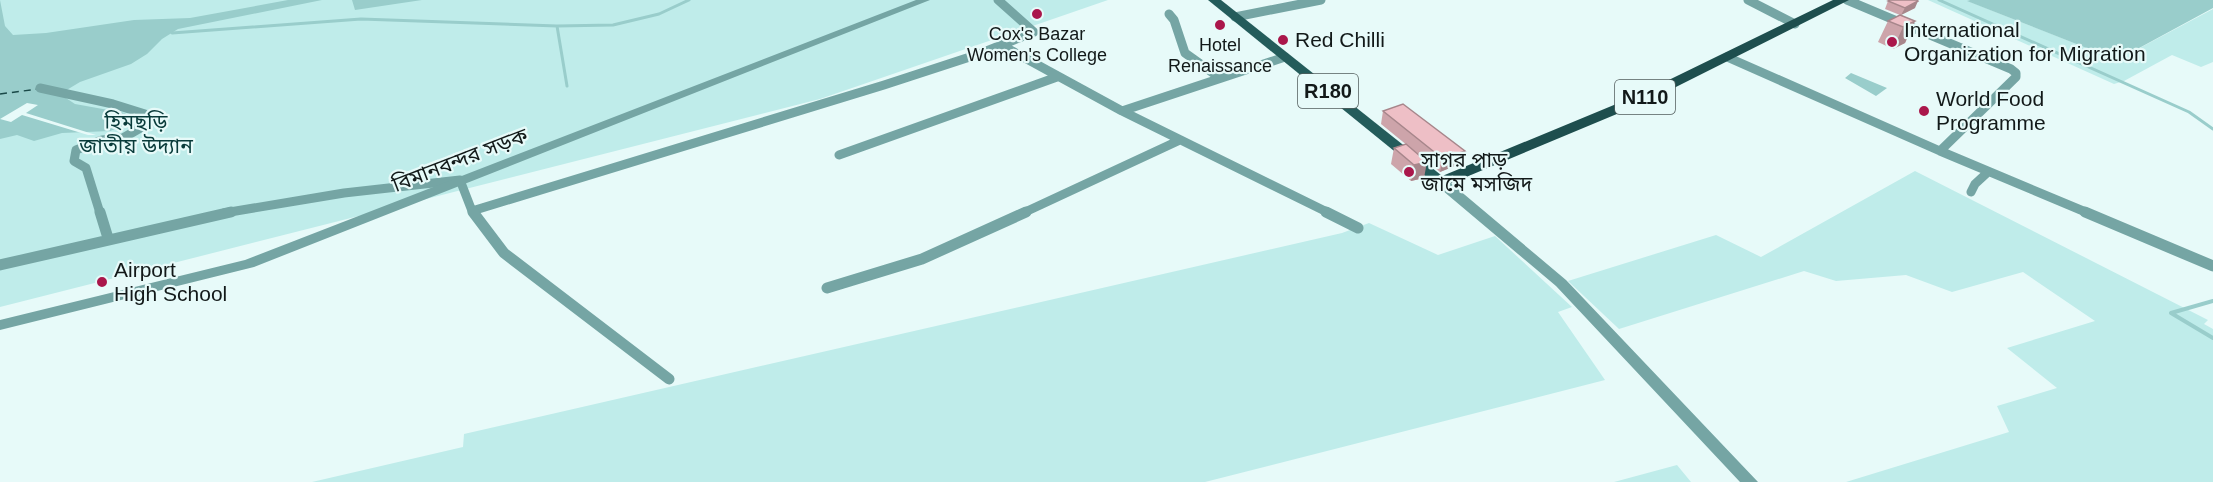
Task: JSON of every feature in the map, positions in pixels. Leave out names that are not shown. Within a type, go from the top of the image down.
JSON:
[{"type":"highway","name":"N110","points":[[1442,182],[1643,98],[1845,0]]},
{"type":"main road","name":"R180","points":[[1214,0],[1442,182]]},
{"type":"street","name":"বিমানবন্দর সড়ক","points":[[0,325],[249,264],[925,0]]},
{"type":"street","points":[[472,211],[884,85],[1003,46],[1034,32],[998,0]]},
{"type":"street","points":[[1235,17],[1321,0]]},
{"type":"street","points":[[1748,0],[1795,24]]},
{"type":"street","points":[[1845,0],[2016,74],[2016,77],[1940,151]]},
{"type":"street","points":[[1169,14],[1174,20],[1185,53],[1220,78]]},
{"type":"street","points":[[1003,46],[1057,78],[1358,228]]},
{"type":"street","points":[[1122,111],[1285,57]]},
{"type":"street","points":[[1727,57],[1988,172],[2211,265]]},
{"type":"street","points":[[839,155],[1057,78]]},
{"type":"street","points":[[40,88],[113,104],[146,114],[139,121],[149,123],[123,138],[102,140],[76,150],[74,160],[86,168],[108,238]]},
{"type":"street","points":[[827,288],[922,259],[1180,140]]},
{"type":"street","points":[[1971,192],[1975,184],[1988,172]]},
{"type":"street","points":[[0,265],[149,228],[312,197],[404,184],[460,180],[472,211],[504,253],[669,379]]},
{"type":"street","points":[[1442,182],[1561,283],[1750,482]]},
{"type":"green space","name":"হিমছড়ি জাতীয় উদ্যান","points":[[0,0],[1108,0],[820,99],[0,307]]},
{"type":"green space","points":[[1928,0],[1970,0],[1968,1],[2117,60],[2213,9],[2213,62],[2201,67],[2172,55],[2114,84]]},
{"type":"green space","points":[[1915,171],[2208,320],[2204,324],[2213,329],[2213,482],[1846,482],[2009,432],[1997,406],[2057,388],[2007,348],[2095,321],[2023,272],[1952,292],[1906,275],[1836,281],[1804,271],[1619,329],[1568,281],[1716,235],[1761,257]]},
{"type":"green space","points":[[1369,223],[1438,255],[1495,236],[1572,307],[1558,312],[1605,380],[1205,482],[312,482],[463,447],[464,434],[1342,233]]},
{"type":"green space","points":[[1677,465],[1691,482],[1614,482]]},
{"type":"shaded area","points":[[0,0],[5,26],[13,35],[46,33],[134,20],[190,18],[288,0],[322,0],[178,29],[131,64],[80,82],[60,94],[75,104],[125,113],[131,119],[127,124],[110,131],[62,133],[34,141],[17,135],[0,139]]},
{"type":"shaded area","points":[[352,0],[422,0],[355,10]]},
{"type":"shaded area","points":[[2213,0],[2213,8],[2117,60],[1967,1]]},
{"type":"shaded area","points":[[1851,73],[1887,88],[1876,96],[1845,78]]},
{"type":"pier","points":[[27,103],[38,105],[26,113],[96,135],[88,135],[22,115],[11,122],[0,119]]},
{"type":"building","points":[[1888,1],[1918,1],[1905,8]]},
{"type":"building","points":[[1900,15],[1915,21],[1903,27],[1888,21]]},
{"type":"building","points":[[1403,104],[1465,151],[1443,159],[1383,111]]},
{"type":"building","points":[[1406,144],[1427,162],[1414,165],[1394,148]]},
{"type":"waterway","points":[[557,26],[613,25],[659,14],[689,0]]},
{"type":"waterway","points":[[1939,0],[2189,112],[2213,129]]},
{"type":"waterway","points":[[172,33],[361,19],[557,26]]},
{"type":"waterway","points":[[557,26],[567,86]]},
{"type":"waterway","points":[[2213,301],[2171,313],[2213,338]]},
{"type":"ferry route","points":[[0,94],[38,89]]},
{"type":"place","name":"Cox's Bazar Women's College","points":[[1037,14]]},
{"type":"place","name":"Hotel Renaissance","points":[[1220,25]]},
{"type":"place","name":"Red Chilli","points":[[1283,40]]},
{"type":"place","name":"International Organization for Migration","points":[[1892,42]]},
{"type":"place","name":"World Food Programme","points":[[1924,111]]},
{"type":"place","name":"সাগর পাড় জামে মসজিদ","points":[[1409,172]]},
{"type":"place","name":"Airport High School","points":[[102,282]]}]
